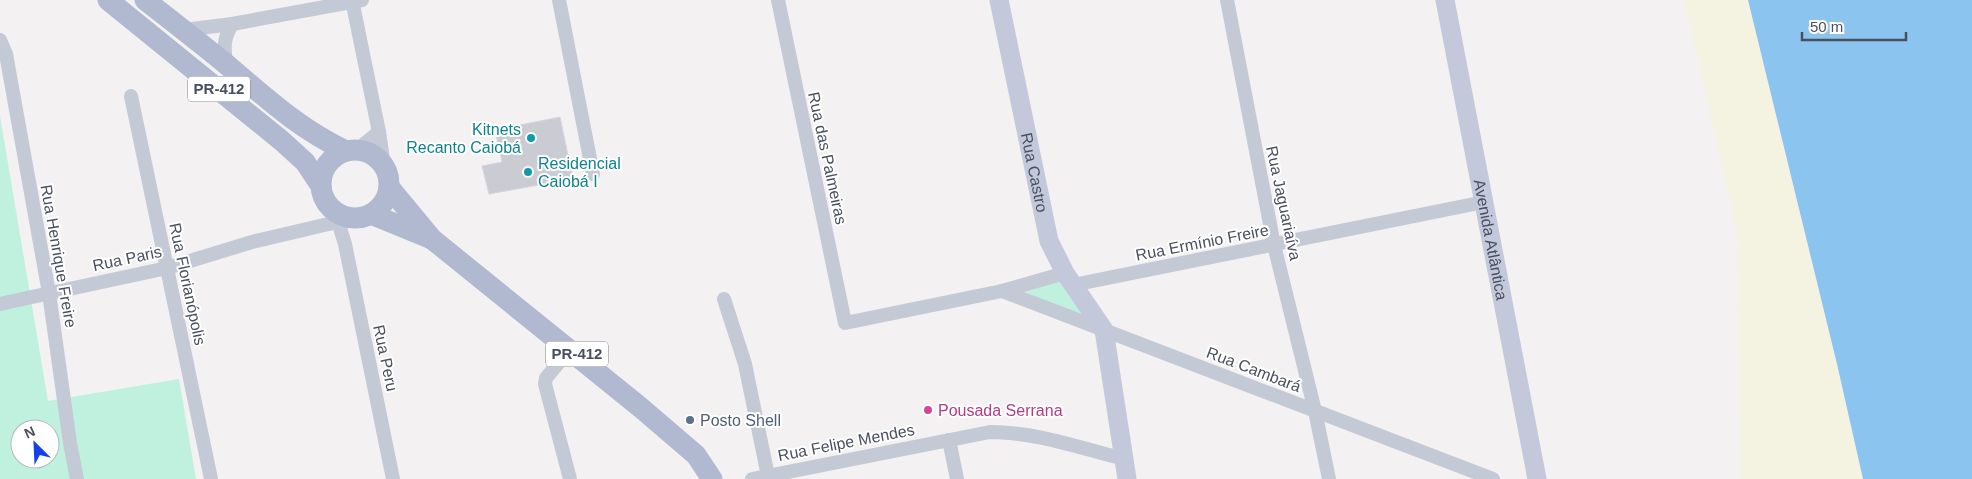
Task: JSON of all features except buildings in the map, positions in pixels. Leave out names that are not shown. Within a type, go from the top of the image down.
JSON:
[{"type":"main road","name":"PR-412","points":[[108,0],[282,141],[305,162],[321,186],[322,195],[348,215],[432,239]]},
{"type":"main road","name":"PR-412","points":[[145,0],[226,64],[292,120],[320,139],[351,151],[372,155],[384,166],[388,176],[389,187],[432,239],[570,349],[696,455],[712,479]]},
{"type":"main road","points":[[321,186],[322,174],[327,164],[335,156],[351,151]]},
{"type":"main road","points":[[348,215],[383,202],[389,187]]},
{"type":"street","points":[[559,0],[593,174]]},
{"type":"street","name":"Rua das Palmeiras","points":[[778,0],[845,322]]},
{"type":"street","name":"Rua Castro","points":[[999,0],[1049,241],[1069,279],[1104,330]]},
{"type":"street","name":"Rua Jaguariaíva","points":[[1227,0],[1274,245],[1315,411],[1329,479]]},
{"type":"street","name":"Avenida Atlântica","points":[[1445,0],[1537,479]]},
{"type":"street","points":[[184,30],[232,24],[355,1],[384,166]]},
{"type":"street","points":[[226,64],[224,44],[232,24]]},
{"type":"street","name":"Rua Henrique Freire","points":[[0,40],[6,54],[49,293],[77,479]]},
{"type":"street","name":"Rua Florianópolis","points":[[131,96],[211,479]]},
{"type":"street","points":[[351,151],[379,132]]},
{"type":"street","name":"Rua Ermínio Freire","points":[[845,322],[1002,291],[1274,245],[1484,202]]},
{"type":"street","points":[[345,244],[352,226],[348,215]]},
{"type":"street","name":"Rua Paris","points":[[0,304],[167,268],[252,242],[319,228],[328,218],[348,215]]},
{"type":"street","name":"Rua Peru","points":[[348,215],[345,244],[393,479]]},
{"type":"street","name":"Rua Cambará","points":[[1002,291],[1493,479]]},
{"type":"street","points":[[724,299],[745,364],[768,476]]},
{"type":"street","points":[[1104,330],[1127,479]]},
{"type":"street","points":[[570,349],[546,378],[545,384],[570,479]]},
{"type":"street","name":"Rua Felipe Mendes","points":[[752,479],[990,432],[1011,432],[1124,459]]},
{"type":"street","points":[[950,440],[957,479]]},
{"type":"green space","points":[[0,116],[48,401],[179,379],[196,479],[0,479]]},
{"type":"green space","points":[[1062,280],[1087,318],[1023,291]]},
{"type":"sand","points":[[1684,0],[1748,0],[1837,364],[1863,479],[1740,479],[1737,231]]},
{"type":"water","points":[[1748,0],[1972,0],[1972,479],[1863,479],[1837,364]]},
{"type":"place","name":"Kitnets Recanto Caiobá","points":[[531,138]]},
{"type":"place","name":"Residencial Caiobá I","points":[[528,172]]},
{"type":"place","name":"Pousada Serrana","points":[[928,410]]},
{"type":"place","name":"Posto Shell","points":[[690,420]]}]
